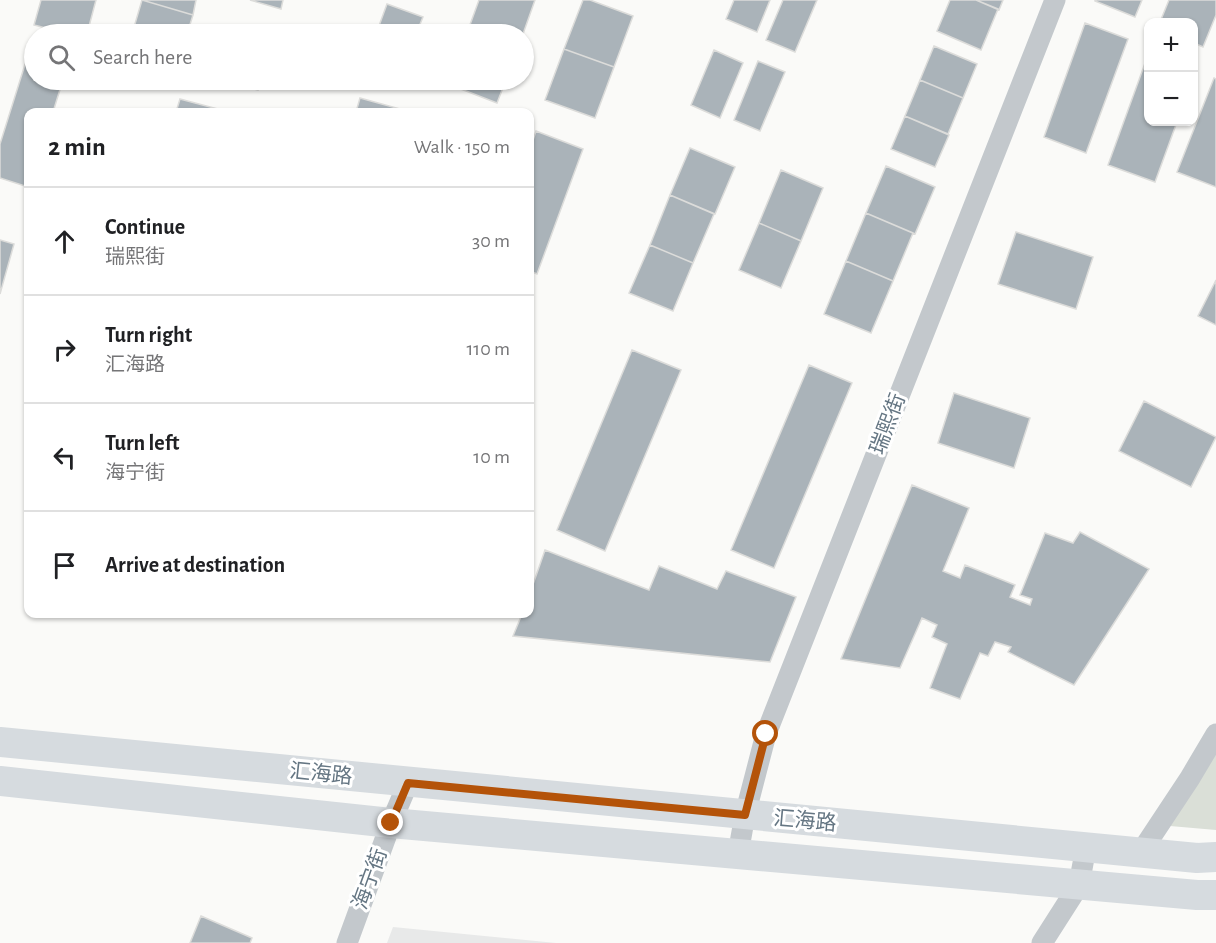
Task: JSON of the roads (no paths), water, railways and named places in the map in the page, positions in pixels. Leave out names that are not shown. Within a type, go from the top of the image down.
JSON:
[{"type":"street","name":"瑞熙街","points":[[738,854],[745,815],[766,734],[1055,0]]},
{"type":"street","points":[[1141,852],[1216,734]]},
{"type":"street","name":"汇海路","points":[[0,742],[1197,858],[1216,857]]},
{"type":"street","name":"汇海路","points":[[0,781],[391,823],[1079,885],[1216,895]]},
{"type":"street","name":"海宁街","points":[[347,943],[408,783]]},
{"type":"street","points":[[1042,943],[1079,885],[1086,847]]}]
